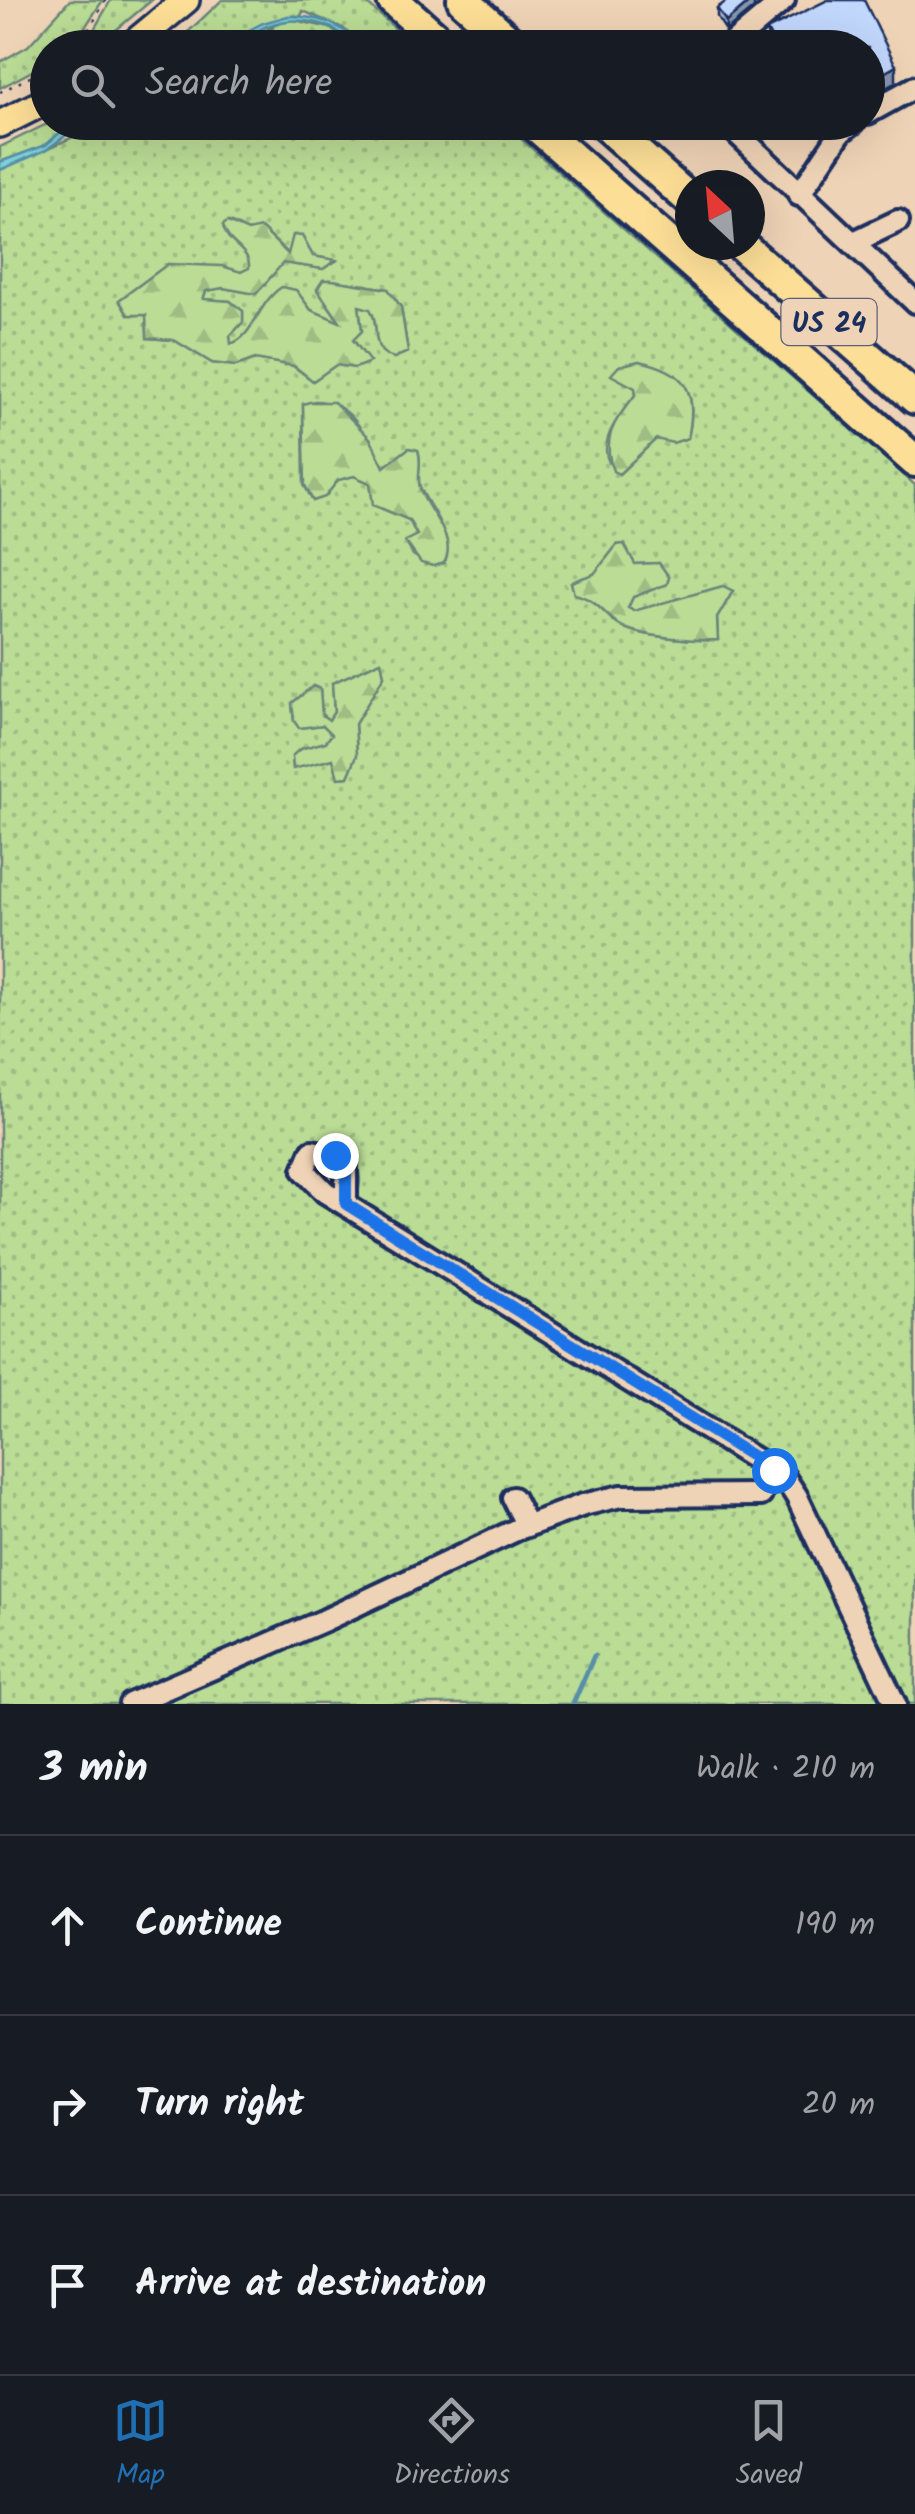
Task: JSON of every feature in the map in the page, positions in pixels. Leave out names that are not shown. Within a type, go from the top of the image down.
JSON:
[{"type":"highway","points":[[393,0],[427,30]]},
{"type":"highway","points":[[463,0],[497,30]]},
{"type":"highway","name":"US 24","points":[[553,140],[911,450]]},
{"type":"highway","points":[[622,140],[675,187]]},
{"type":"highway","name":"US 24","points":[[759,260],[915,398]]},
{"type":"main road","points":[[150,30],[186,0]]},
{"type":"main road","points":[[0,124],[30,109]]},
{"type":"lane","points":[[747,30],[777,4]]},
{"type":"lane","points":[[885,104],[915,87]]},
{"type":"lane","points":[[743,140],[915,302]]},
{"type":"lane","points":[[800,195],[836,140]]},
{"type":"lane","points":[[854,242],[898,220]]},
{"type":"lane","points":[[346,1204],[784,1477],[798,1497],[895,1704]]},
{"type":"lane","points":[[130,1704],[325,1620],[527,1526],[621,1496],[761,1495]]},
{"type":"lane","points":[[513,1498],[527,1526]]},
{"type":"path","points":[[88,30],[106,0]]},
{"type":"path","points":[[0,92],[30,77]]},
{"type":"green space","points":[[70,0],[103,0],[83,30],[43,30]]},
{"type":"green space","points":[[111,0],[152,0],[116,30],[94,30]]},
{"type":"green space","points":[[222,0],[363,0],[397,30],[345,30],[303,11],[301,16],[288,16],[256,30],[190,30]]},
{"type":"green space","points":[[290,19],[332,30],[271,30],[274,26],[260,30]]},
{"type":"green space","points":[[28,46],[30,72],[0,88],[0,62]]},
{"type":"green space","points":[[30,132],[30,140],[52,140],[0,162],[0,147]]},
{"type":"green space","points":[[66,140],[522,140],[915,485],[915,1704],[900,1704],[788,1473],[356,1204],[360,1179],[354,1162],[333,1148],[316,1147],[307,1148],[299,1161],[298,1171],[305,1185],[782,1482],[889,1704],[0,1704],[0,170]],"holes":[[[229,222],[248,231],[261,228],[289,254],[293,236],[302,236],[313,256],[336,261],[323,269],[283,263],[256,294],[223,288],[206,291],[203,299],[230,301],[243,311],[243,322],[230,336],[230,344],[245,335],[267,301],[282,287],[296,290],[311,310],[340,322],[317,290],[323,280],[331,280],[388,289],[401,307],[408,352],[394,358],[386,355],[378,344],[370,308],[359,306],[362,331],[353,339],[369,362],[355,368],[336,365],[313,381],[293,366],[256,359],[236,366],[212,363],[174,340],[148,338],[146,315],[128,315],[119,300],[168,264],[241,272],[250,268],[247,256],[225,232],[223,225]],[[639,361],[668,371],[685,386],[690,396],[691,422],[688,438],[674,442],[656,439],[619,474],[610,465],[607,444],[615,422],[636,394],[635,388],[612,375],[619,366]],[[329,403],[349,415],[384,467],[409,448],[418,450],[419,485],[445,534],[444,562],[432,566],[413,555],[405,541],[417,536],[409,520],[374,505],[370,483],[354,476],[338,480],[325,497],[313,501],[304,485],[303,404]],[[624,544],[635,564],[659,563],[669,577],[667,584],[633,597],[628,608],[635,611],[723,586],[733,591],[717,618],[718,640],[637,632],[617,624],[593,602],[574,593],[571,582],[594,574],[617,545]],[[381,661],[384,676],[355,724],[357,755],[348,777],[338,778],[334,759],[293,768],[292,757],[300,749],[326,742],[332,734],[323,725],[299,728],[292,703],[313,686],[320,689],[322,715],[329,720],[334,712],[332,683]]]},
{"type":"green space","points":[[228,222],[248,231],[261,228],[288,254],[293,235],[302,236],[313,256],[336,260],[323,269],[283,263],[256,294],[223,288],[206,291],[203,299],[230,301],[243,311],[243,322],[230,336],[231,344],[245,335],[267,301],[282,287],[296,290],[311,310],[340,322],[317,289],[323,280],[332,280],[388,289],[401,307],[408,352],[394,358],[386,355],[378,344],[370,309],[359,306],[362,331],[353,340],[370,362],[355,368],[336,365],[313,381],[294,366],[255,359],[236,366],[212,363],[174,340],[147,338],[146,315],[128,315],[119,300],[168,264],[222,266],[241,272],[249,268],[246,256],[225,232],[223,225]]},
{"type":"green space","points":[[639,361],[678,377],[690,396],[691,422],[688,438],[673,443],[656,439],[619,474],[613,471],[609,438],[636,394],[635,388],[611,375],[619,366]]},
{"type":"green space","points":[[334,402],[370,438],[384,467],[409,448],[418,450],[421,491],[447,542],[444,563],[421,563],[405,541],[417,535],[409,520],[373,505],[370,483],[354,476],[338,480],[325,497],[313,501],[305,485],[303,404]]},
{"type":"green space","points":[[624,544],[635,564],[659,563],[669,577],[667,584],[633,597],[628,608],[634,611],[723,586],[733,591],[717,618],[718,640],[638,632],[618,624],[593,603],[574,594],[571,582],[594,574],[617,545]]},
{"type":"green space","points":[[381,661],[384,676],[355,724],[357,755],[348,777],[338,778],[333,759],[293,769],[292,756],[300,749],[326,742],[332,734],[323,725],[299,728],[292,703],[313,686],[320,689],[322,715],[329,720],[334,712],[332,683]]},
{"type":"water","points":[[288,16],[330,23],[343,30],[314,22],[290,21],[250,30]]},
{"type":"water","points":[[60,140],[0,170],[0,162]]},
{"type":"building","points":[[728,0],[752,0],[726,22],[717,8]]},
{"type":"building","points":[[828,0],[864,0],[879,30],[767,30]]},
{"type":"building","points":[[885,43],[896,66],[885,72]]},
{"type":"waterway","points":[[573,1704],[594,1656]]},
{"type":"route","points":[[335,1155],[348,1173],[343,1194],[346,1204],[774,1470]]}]
